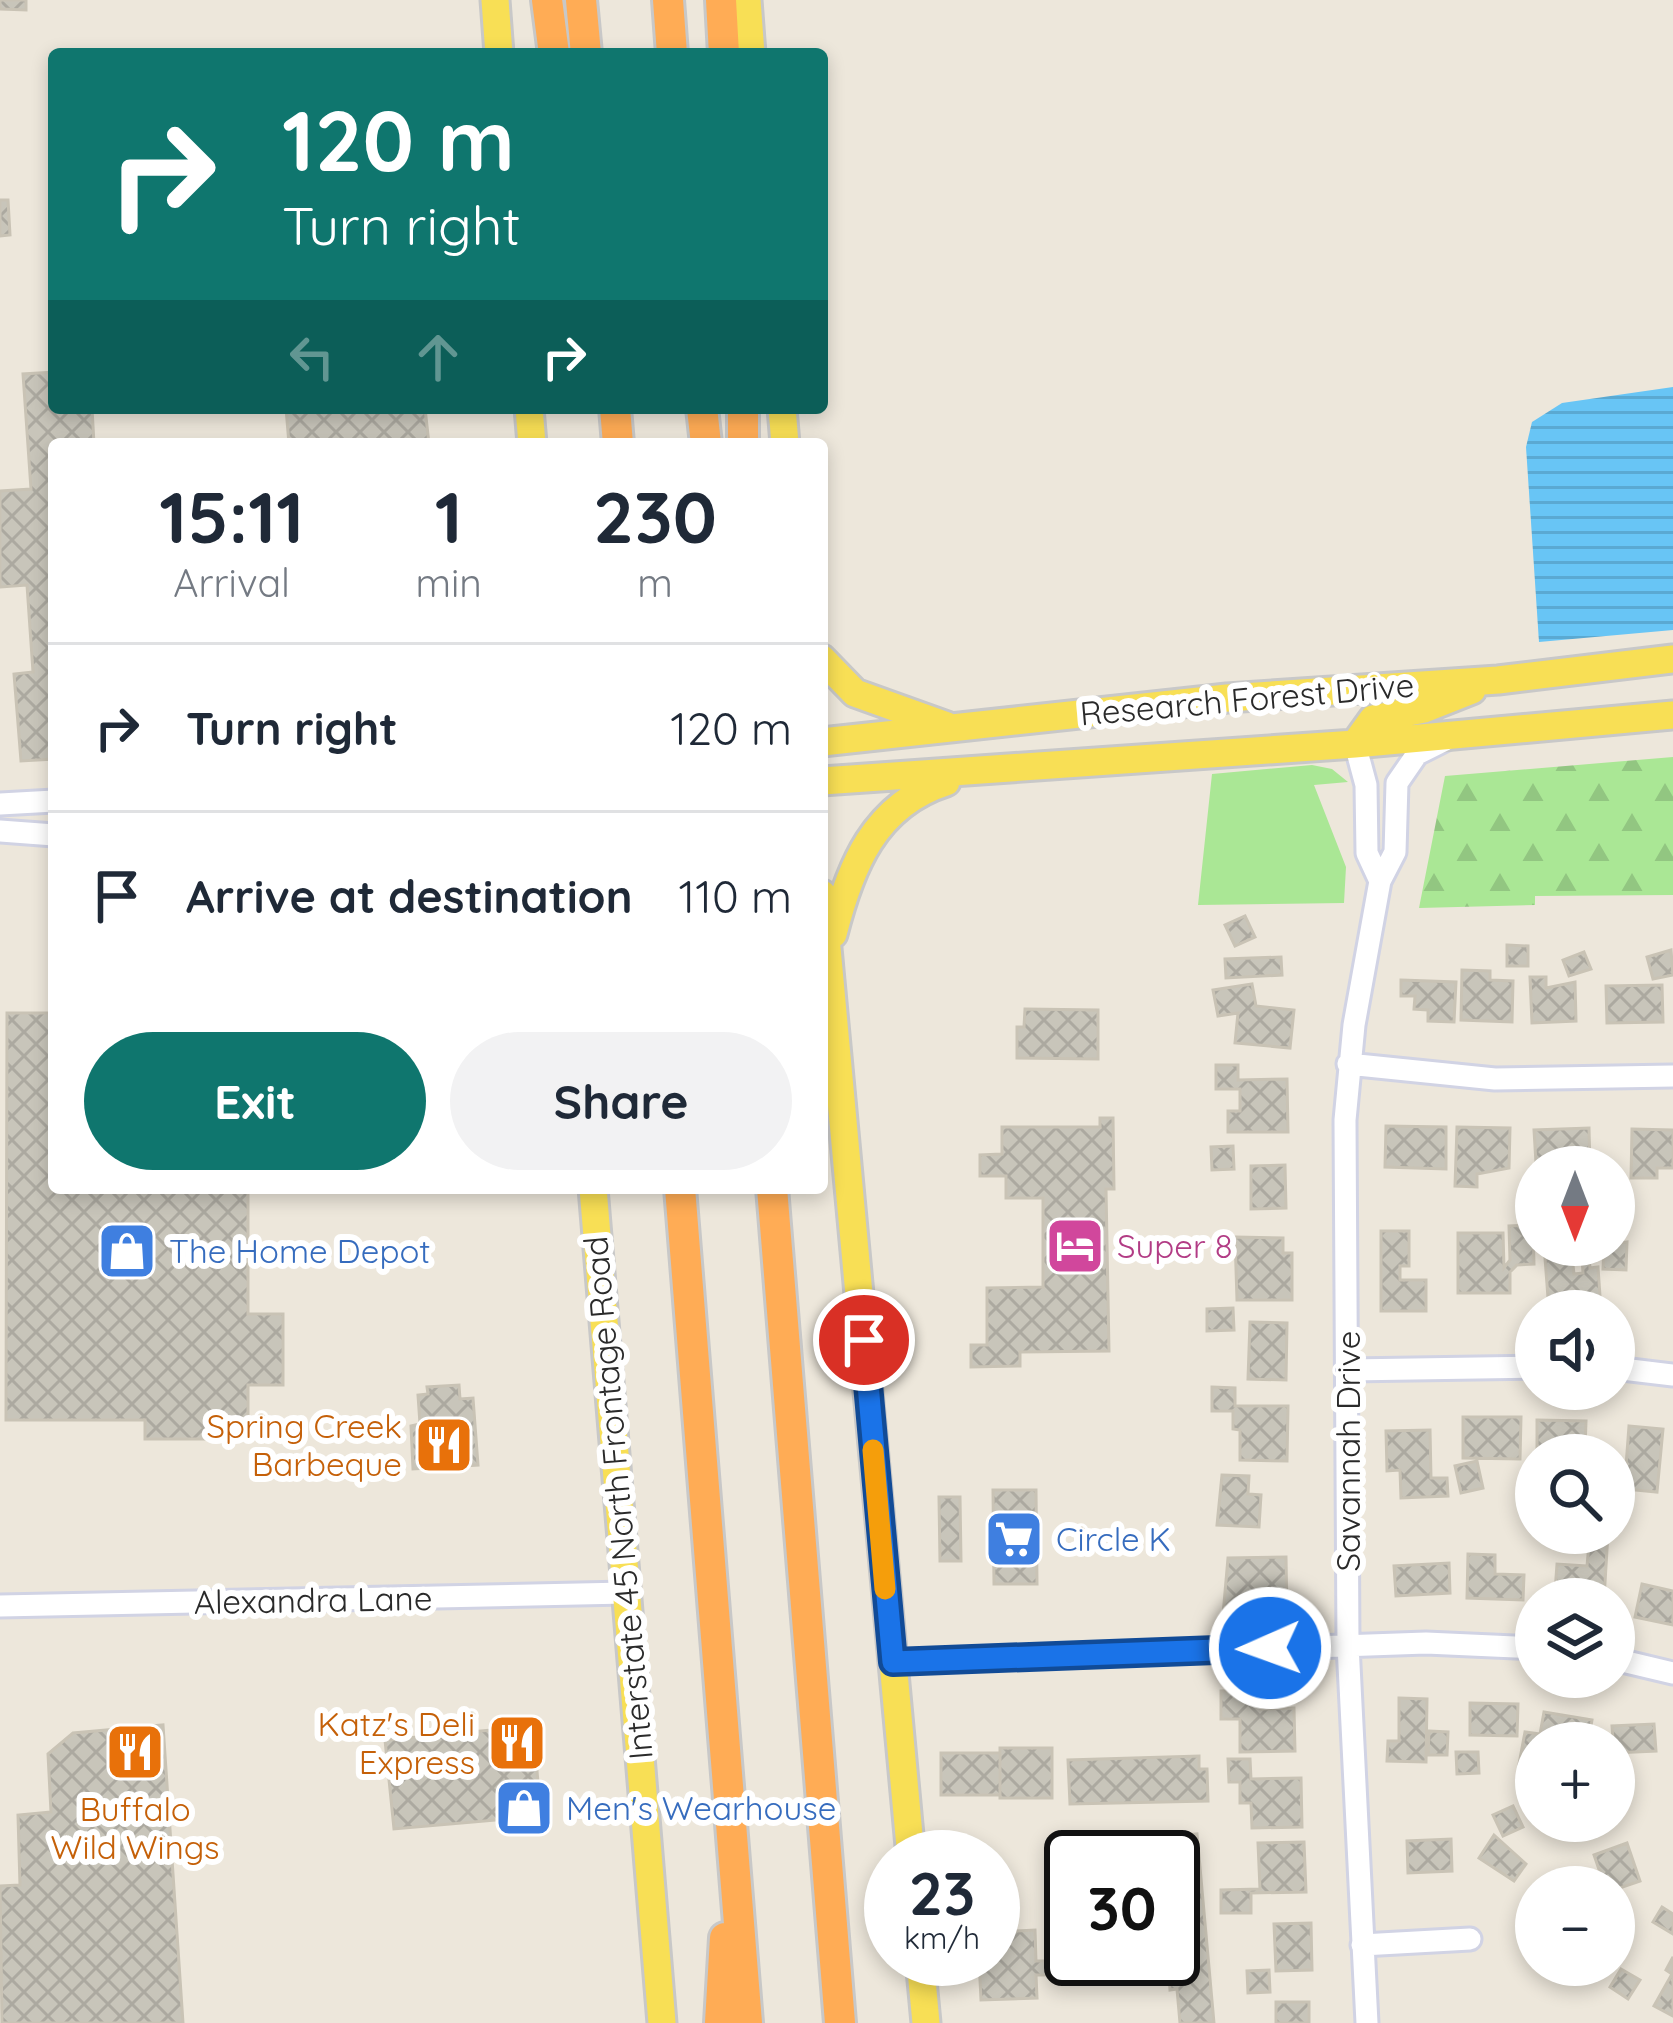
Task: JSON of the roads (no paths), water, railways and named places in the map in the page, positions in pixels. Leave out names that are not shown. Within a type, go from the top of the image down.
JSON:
[{"type":"highway","points":[[547,0],[553,48]]},
{"type":"highway","points":[[581,0],[585,48]]},
{"type":"highway","points":[[668,0],[672,48]]},
{"type":"highway","points":[[721,0],[724,48]]},
{"type":"highway","points":[[680,1194],[747,2023]]},
{"type":"highway","points":[[772,1194],[839,2023]]},
{"type":"highway","points":[[720,2023],[723,1951],[736,1879]]},
{"type":"main road","points":[[494,0],[498,48]]},
{"type":"main road","points":[[747,0],[751,48]]},
{"type":"main road","name":"Research Forest Drive","points":[[828,742],[920,734],[947,725],[1226,698],[1498,680],[1673,659]]},
{"type":"main road","points":[[828,665],[855,693],[947,725]]},
{"type":"main road","points":[[1355,744],[1373,719],[1424,710],[1498,680]]},
{"type":"main road","name":"Research Forest Drive","points":[[828,781],[1355,744],[1673,715]]},
{"type":"main road","points":[[828,944],[847,878],[873,830],[918,791],[986,770]]},
{"type":"main road","points":[[828,985],[909,1830]]},
{"type":"main road","name":"Interstate 45 North Frontage Road","points":[[593,1194],[662,2023]]},
{"type":"main road","points":[[923,1986],[926,2023]]},
{"type":"street","name":"Savannah Drive","points":[[1367,2023],[1348,1645],[1348,1064],[1381,881],[1395,852],[1397,783],[1418,754],[1454,735]]},
{"type":"street","name":"Savannah Drive","points":[[1355,744],[1366,785],[1367,853],[1381,881]]},
{"type":"street","points":[[0,804],[48,801]]},
{"type":"street","points":[[0,831],[48,835]]},
{"type":"street","points":[[1348,1064],[1496,1078],[1673,1076]]},
{"type":"street","points":[[1349,1370],[1515,1366]]},
{"type":"street","points":[[1635,1371],[1673,1375]]},
{"type":"street","name":"Alexandra Lane","points":[[0,1606],[626,1593]]},
{"type":"street","points":[[893,1662],[1348,1645],[1515,1648]]},
{"type":"street","points":[[1635,1664],[1673,1673]]},
{"type":"street","points":[[1362,1945],[1471,1940]]},
{"type":"water","points":[[1673,387],[1673,630],[1539,642],[1526,447],[1532,422],[1562,403]]},
{"type":"place","name":"Super 8","points":[[1075,1246]]},
{"type":"place","name":"The Home Depot","points":[[127,1251]]},
{"type":"place","name":"Spring Creek Barbeque","points":[[444,1445]]},
{"type":"place","name":"Circle K","points":[[1014,1539]]},
{"type":"place","name":"Katz's Deli Express","points":[[517,1743]]},
{"type":"place","name":"Buffalo Wild Wings","points":[[135,1752]]},
{"type":"place","name":"Men's Wearhouse","points":[[524,1808]]}]
